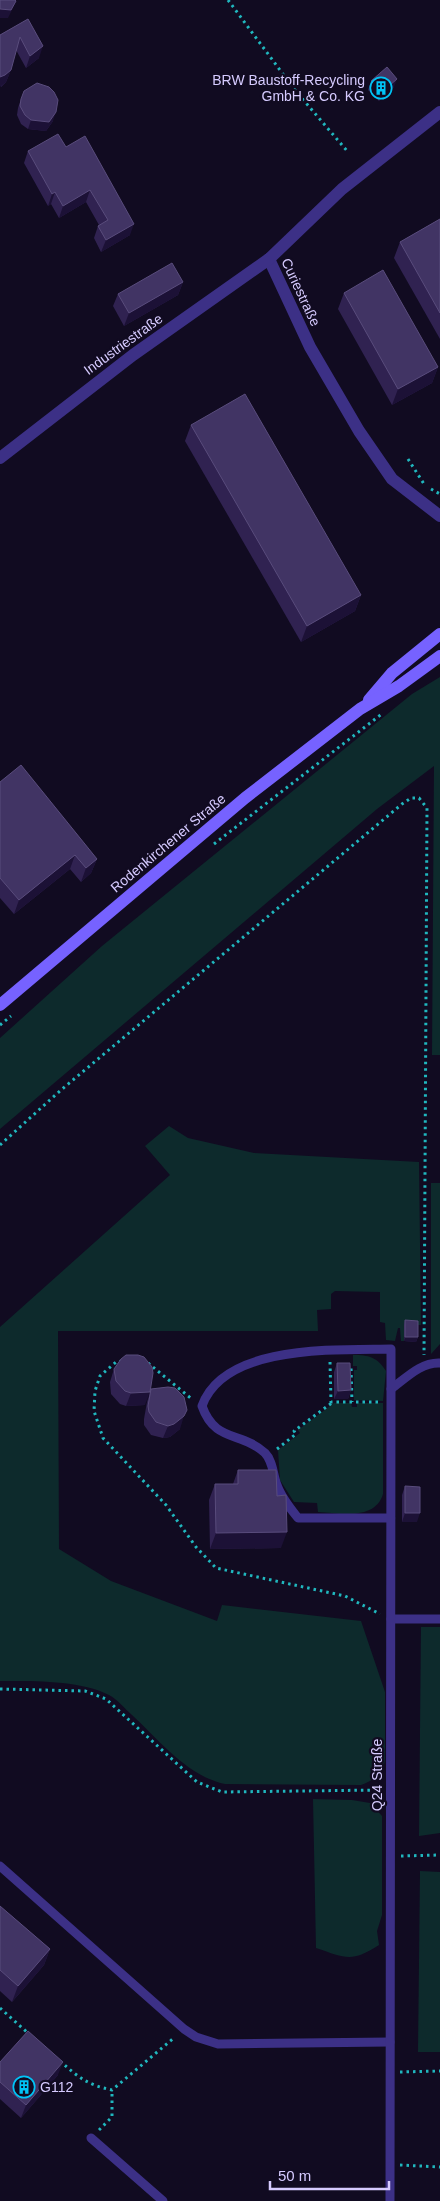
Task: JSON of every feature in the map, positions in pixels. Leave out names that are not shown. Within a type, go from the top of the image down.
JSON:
[{"type":"main road","name":"Rodenkirchener Straße","points":[[360,709],[392,673],[440,634]]},
{"type":"main road","name":"Rodenkirchener Straße","points":[[0,1005],[245,798],[360,709],[399,686],[440,656]]},
{"type":"street","name":"Curiestraße","points":[[440,112],[342,189],[269,259],[310,347],[359,430],[392,479],[440,516]]},
{"type":"street","name":"Industriestraße","points":[[0,458],[132,355],[269,259]]},
{"type":"lane","name":"Q24 Straße","points":[[330,1351],[391,1349],[390,2201]]},
{"type":"lane","points":[[330,1351],[280,1355],[239,1368],[217,1382],[205,1396],[202,1406],[205,1416],[214,1428],[247,1442],[265,1453],[273,1467],[277,1486],[298,1518],[391,1518]]},
{"type":"lane","points":[[391,1389],[424,1366],[431,1363],[440,1363]]},
{"type":"lane","points":[[390,1619],[440,1618]]},
{"type":"lane","points":[[0,1866],[184,2029],[196,2036],[218,2044],[390,2042]]},
{"type":"lane","points":[[91,2138],[163,2201]]},
{"type":"path","points":[[228,0],[294,89],[348,152]]},
{"type":"path","points":[[408,459],[421,482],[426,487],[440,494]]},
{"type":"path","points":[[210,848],[388,710]]},
{"type":"path","points":[[0,1145],[61,1090],[402,804],[411,798],[419,798],[427,808],[424,1366]]},
{"type":"path","points":[[0,1025],[15,1012]]},
{"type":"path","points":[[330,1351],[331,1402],[333,1402]]},
{"type":"path","points":[[129,1360],[116,1362],[100,1376],[95,1391],[94,1411],[103,1438],[166,1506],[196,1546],[216,1568],[345,1596],[390,1619]]},
{"type":"path","points":[[144,1362],[151,1365],[202,1406]]},
{"type":"path","points":[[344,1368],[351,1367],[352,1402]]},
{"type":"path","points":[[330,1368],[337,1368]]},
{"type":"path","points":[[267,1457],[296,1434],[294,1431],[333,1402],[391,1402]]},
{"type":"path","points":[[0,1689],[85,1691],[106,1699],[197,1782],[222,1792],[390,1790]]},
{"type":"path","points":[[390,1857],[440,1855]]},
{"type":"path","points":[[0,2008],[30,2034]]},
{"type":"path","points":[[91,2138],[112,2117],[112,2090],[184,2029]]},
{"type":"path","points":[[59,2061],[82,2080],[95,2087],[112,2090]]},
{"type":"path","points":[[390,2072],[440,2071]]},
{"type":"path","points":[[390,2165],[440,2167]]},
{"type":"green space","points":[[440,677],[440,1055],[432,1055],[434,766],[377,809],[0,1129],[0,1038],[102,946],[412,694]]},
{"type":"green space","points":[[169,1126],[188,1138],[254,1153],[419,1162],[421,1325],[404,1325],[404,1341],[401,1341],[400,1328],[398,1328],[395,1341],[386,1340],[385,1323],[380,1322],[380,1292],[335,1291],[331,1294],[331,1309],[317,1310],[318,1331],[58,1331],[59,1549],[111,1581],[217,1621],[222,1605],[361,1621],[385,1692],[385,1761],[376,1776],[361,1785],[225,1784],[211,1780],[174,1756],[109,1695],[84,1686],[70,1684],[41,1681],[0,1681],[0,1327],[170,1175],[145,1146]]},
{"type":"green space","points":[[431,1183],[440,1183],[440,1344],[431,1354]]},
{"type":"green space","points":[[353,1355],[372,1358],[386,1371],[383,1401],[354,1400],[354,1370],[357,1370],[357,1366],[353,1366]]},
{"type":"green space","points":[[334,1403],[351,1403],[352,1407],[357,1407],[357,1403],[383,1403],[383,1494],[379,1503],[364,1512],[346,1514],[318,1512],[317,1503],[294,1502],[280,1480],[278,1450],[300,1433],[298,1430]]},
{"type":"green space","points":[[421,1627],[440,1627],[440,1833],[419,1836]]},
{"type":"green space","points":[[313,1799],[352,1800],[370,1803],[382,1816],[382,1915],[377,1931],[379,1945],[362,1954],[348,1957],[316,1948]]},
{"type":"green space","points":[[420,1871],[440,1872],[440,2052],[418,2052]]},
{"type":"building","points":[[0,0],[16,1],[11,10],[0,9]]},
{"type":"building","points":[[28,19],[43,46],[30,56],[20,37],[11,70],[0,77],[0,35]]},
{"type":"building","points":[[387,67],[397,79],[382,92],[371,81]]},
{"type":"building","points":[[37,83],[49,87],[58,100],[56,112],[49,122],[31,120],[25,115],[20,106],[24,91]]},
{"type":"building","points":[[58,134],[66,147],[85,136],[134,224],[106,240],[98,226],[108,220],[90,190],[63,206],[55,192],[52,194],[28,151]]},
{"type":"building","points":[[440,219],[440,313],[400,242]]},
{"type":"building","points":[[172,263],[183,282],[129,313],[118,294]]},
{"type":"building","points":[[383,270],[438,367],[398,389],[344,293]]},
{"type":"building","points":[[245,394],[361,595],[307,626],[191,425]]},
{"type":"building","points":[[21,765],[97,859],[86,868],[75,855],[19,900],[0,878],[0,782]]},
{"type":"building","points":[[405,1320],[418,1321],[418,1337],[405,1337]]},
{"type":"building","points":[[126,1355],[144,1357],[152,1367],[150,1392],[131,1393],[125,1391],[116,1381],[114,1369]]},
{"type":"building","points":[[337,1363],[350,1363],[351,1390],[338,1391]]},
{"type":"building","points":[[175,1388],[184,1397],[187,1410],[184,1416],[168,1426],[156,1422],[149,1412],[148,1406],[151,1389]]},
{"type":"building","points":[[238,1470],[276,1470],[277,1496],[286,1495],[287,1532],[216,1533],[215,1484],[238,1484]]},
{"type":"building","points":[[405,1486],[420,1487],[420,1513],[405,1513]]},
{"type":"building","points":[[0,1906],[50,1949],[18,1986],[0,1970]]},
{"type":"building","name":"G112","points":[[28,2031],[63,2062],[26,2105],[0,2082],[0,2062]]},
{"type":"place","name":"BRW Baustoff-Recycling GmbH & Co. KG","points":[[381,88]]},
{"type":"place","name":"G112","points":[[24,2087]]}]
